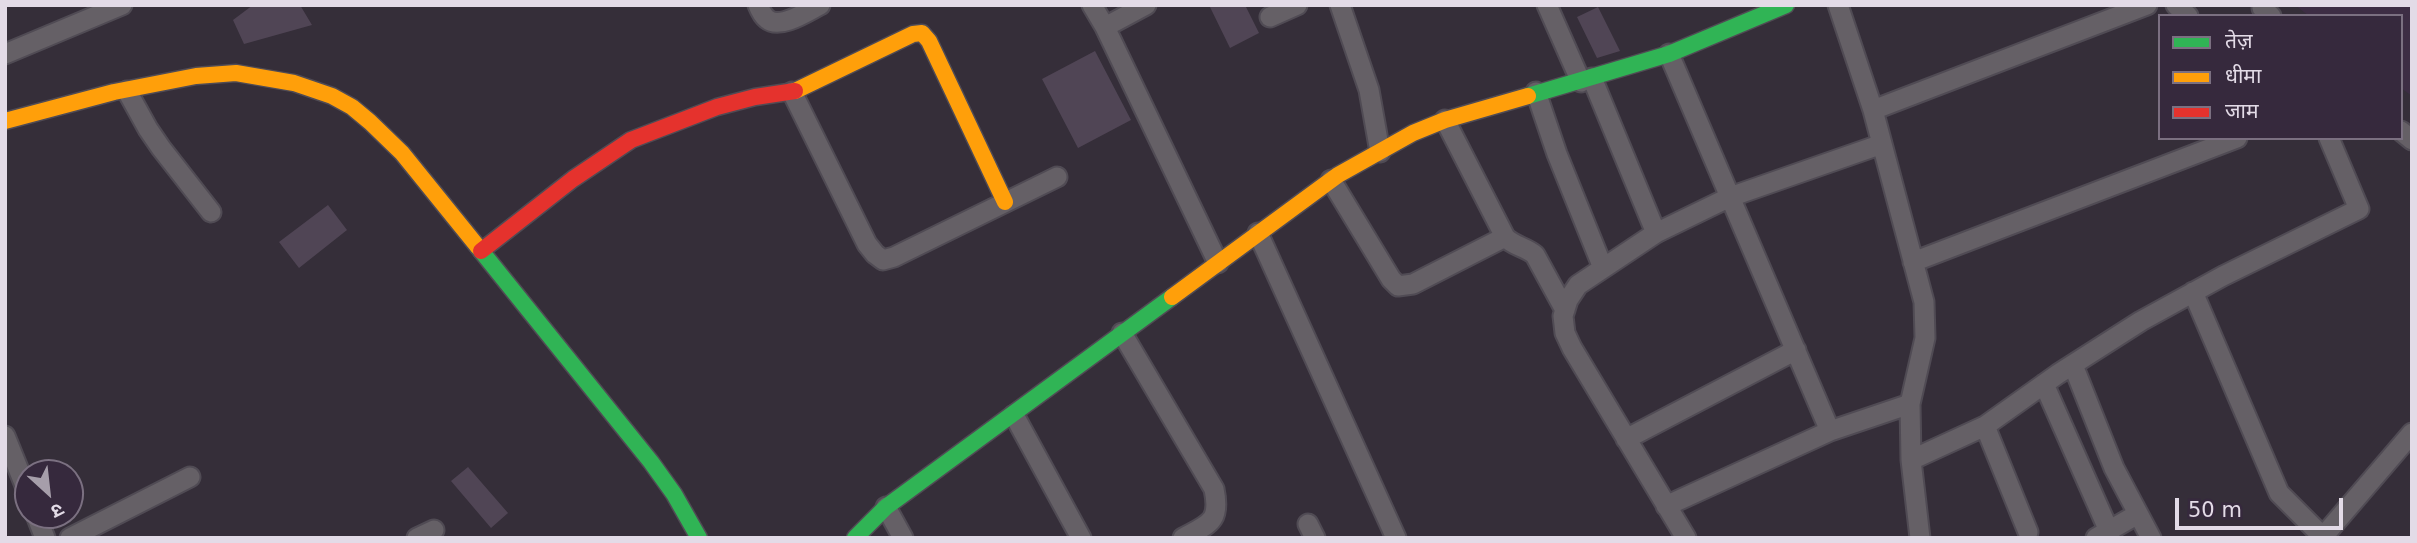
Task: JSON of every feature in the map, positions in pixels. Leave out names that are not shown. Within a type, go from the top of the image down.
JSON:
[{"type":"street","points":[[5,54],[122,5]]},
{"type":"street","points":[[758,5],[767,19],[774,23],[783,22],[820,5]]},
{"type":"street","points":[[1092,5],[1218,263]]},
{"type":"street","points":[[1105,27],[1146,5]]},
{"type":"street","points":[[1270,17],[1297,5]]},
{"type":"street","points":[[1340,5],[1369,90],[1380,152]]},
{"type":"street","points":[[1547,5],[1586,80],[1656,233]]},
{"type":"street","points":[[855,538],[886,507],[1258,233],[1331,180],[1413,132],[1445,120],[1669,54],[1786,5]]},
{"type":"street","points":[[1838,5],[1873,110],[1924,302],[1926,338],[1910,404],[1911,460],[1920,538]]},
{"type":"street","points":[[1873,110],[2147,5]]},
{"type":"street","points":[[481,251],[573,179],[631,140],[717,107],[755,97],[792,92],[913,34],[922,33],[929,41],[1005,202]]},
{"type":"street","points":[[1669,54],[1830,431]]},
{"type":"street","points":[[5,121],[127,91],[226,73],[285,80],[335,97],[373,124],[402,153],[651,462],[674,494],[699,538]]},
{"type":"street","points":[[127,91],[160,148],[211,212]]},
{"type":"street","points":[[792,92],[867,244],[883,260],[1057,177]]},
{"type":"street","points":[[1536,93],[1557,154],[1603,268]]},
{"type":"street","points":[[1445,120],[1504,237],[1535,255],[1565,310]]},
{"type":"street","points":[[1913,262],[2232,140]]},
{"type":"street","points":[[1911,460],[1985,426],[2141,321],[2304,235],[2360,209],[2330,140]]},
{"type":"street","points":[[1686,538],[1572,348],[1565,333],[1568,300],[1577,285],[1656,233],[1730,197],[1882,144]]},
{"type":"street","points":[[1331,180],[1391,279],[1398,286],[1413,284],[1504,237]]},
{"type":"street","points":[[1258,233],[1396,538]]},
{"type":"street","points":[[2193,292],[2279,493],[2323,537],[2412,433]]},
{"type":"street","points":[[1122,333],[1214,489],[1217,504],[1213,519],[1183,538]]},
{"type":"street","points":[[1626,439],[1796,350]]},
{"type":"street","points":[[2073,365],[2114,468],[2151,538]]},
{"type":"street","points":[[2044,384],[2102,534],[2138,514]]},
{"type":"street","points":[[1666,506],[1830,431],[1910,404]]},
{"type":"street","points":[[1014,415],[1080,538]]},
{"type":"street","points":[[1985,426],[2028,532]]},
{"type":"street","points":[[5,436],[14,459]]},
{"type":"street","points":[[70,538],[190,477]]},
{"type":"street","points":[[886,507],[904,538]]},
{"type":"shaded area","points":[[2295,5],[2412,5],[2412,96],[2403,89],[2403,14],[2306,14]]},
{"type":"building","points":[[253,5],[300,5],[312,25],[244,44],[233,20]]},
{"type":"building","points":[[1209,5],[1245,5],[1259,33],[1230,48]]},
{"type":"building","points":[[1598,7],[1620,51],[1597,58],[1577,17]]},
{"type":"building","points":[[1095,51],[1131,120],[1078,148],[1042,79]]},
{"type":"building","points":[[328,205],[347,230],[299,268],[279,242]]},
{"type":"building","points":[[468,467],[508,513],[491,528],[451,481]]},
{"type":"traffic: fast","points":[[1528,96],[1669,54],[1786,5]]},
{"type":"traffic: fast","points":[[478,247],[651,462],[674,494],[699,538]]},
{"type":"traffic: fast","points":[[855,538],[886,507],[1172,297]]},
{"type":"traffic: slow","points":[[795,91],[913,34],[922,33],[929,41],[1005,202]]},
{"type":"traffic: slow","points":[[5,121],[114,92],[196,76],[236,73],[294,83],[332,96],[352,107],[370,122],[402,153],[478,247]]},
{"type":"traffic: slow","points":[[1172,297],[1338,175],[1413,133],[1445,120],[1528,96]]},
{"type":"traffic: jam","points":[[481,251],[573,179],[631,140],[717,107],[755,97],[795,91]]}]
